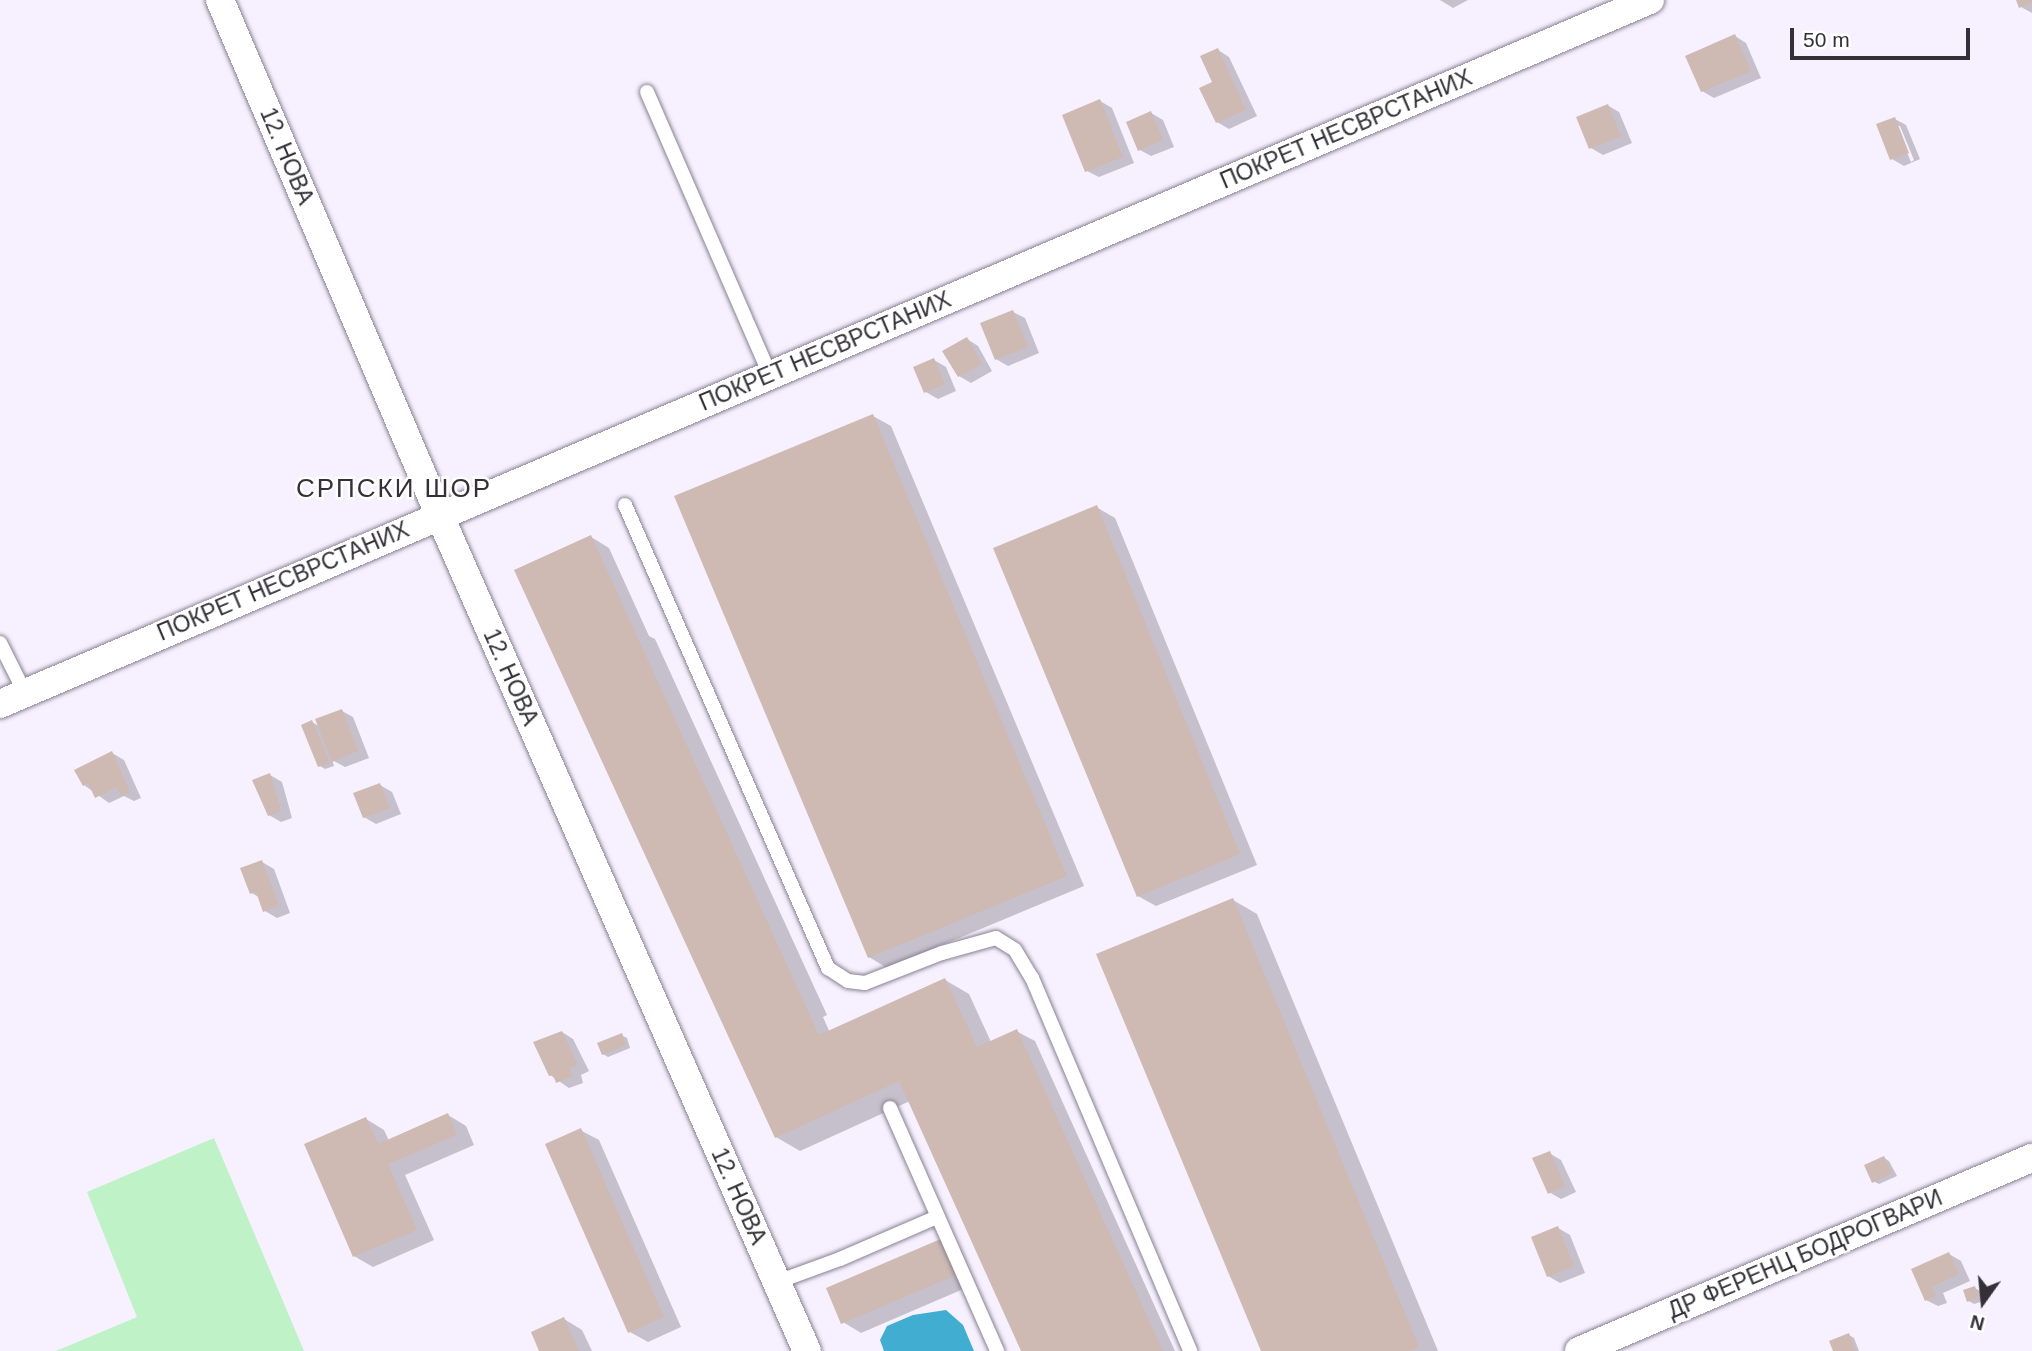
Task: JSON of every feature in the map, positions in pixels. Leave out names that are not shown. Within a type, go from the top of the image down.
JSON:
[{"type":"street","name":"12. НОВА","points":[[220,0],[439,514],[807,1351]]},
{"type":"street","name":"ПОКРЕТ НЕСВРСТАНИХ","points":[[13,698],[439,514],[1650,0]]},
{"type":"street","name":"ДР ФЕРЕНЦ БОДРОГВАРИ","points":[[1579,1351],[2032,1158]]},
{"type":"lane","points":[[647,92],[770,375]]},
{"type":"lane","points":[[625,505],[828,968],[848,981],[865,983],[942,953],[996,938],[1015,950],[1032,978],[1190,1351]]},
{"type":"lane","points":[[0,643],[13,698]]},
{"type":"lane","points":[[890,1108],[997,1351]]},
{"type":"lane","points":[[776,1282],[840,1259],[937,1217]]},
{"type":"green space","points":[[214,1138],[304,1351],[56,1351],[137,1317],[87,1192]]},
{"type":"water","points":[[946,1310],[963,1325],[974,1351],[884,1351],[880,1340],[887,1326],[913,1315]]},
{"type":"building","points":[[2016,0],[2032,0],[2032,2],[2019,8]]},
{"type":"building","points":[[1735,34],[1751,71],[1701,92],[1685,56]]},
{"type":"building","points":[[1218,48],[1246,110],[1216,123],[1199,88],[1212,82],[1200,56]]},
{"type":"building","points":[[1100,99],[1123,157],[1085,172],[1062,115]]},
{"type":"building","points":[[1608,104],[1621,136],[1589,149],[1576,117]]},
{"type":"building","points":[[1151,111],[1163,140],[1138,151],[1126,122]]},
{"type":"building","points":[[1895,117],[1909,153],[1890,160],[1876,124]]},
{"type":"building","points":[[1013,310],[1028,347],[995,360],[980,323]]},
{"type":"building","points":[[967,337],[982,364],[958,377],[942,351]]},
{"type":"building","points":[[934,358],[945,384],[924,393],[913,367]]},
{"type":"building","points":[[873,414],[1067,876],[868,958],[674,496]]},
{"type":"building","points":[[1097,505],[1240,854],[1137,897],[993,548]]},
{"type":"building","points":[[591,535],[819,1035],[945,978],[977,1047],[1017,1029],[1163,1351],[1021,1351],[899,1081],[775,1138],[514,570]]},
{"type":"building","points":[[342,709],[358,751],[332,762],[315,719]]},
{"type":"building","points":[[312,720],[330,763],[318,767],[301,725]]},
{"type":"building","points":[[112,751],[130,792],[121,796],[117,787],[95,798],[88,783],[83,786],[74,770]]},
{"type":"building","points":[[270,773],[281,811],[268,816],[252,780]]},
{"type":"building","points":[[380,783],[390,808],[363,818],[353,793]]},
{"type":"building","points":[[262,860],[279,906],[263,912],[256,892],[250,894],[240,868]]},
{"type":"building","points":[[1233,898],[1419,1347],[1409,1351],[1261,1351],[1096,954]]},
{"type":"building","points":[[562,1031],[578,1065],[570,1068],[573,1076],[556,1083],[553,1075],[549,1076],[533,1042]]},
{"type":"building","points":[[622,1033],[626,1045],[602,1055],[597,1043]]},
{"type":"building","points":[[448,1113],[457,1135],[388,1164],[417,1230],[353,1257],[304,1144],[366,1117],[378,1144]]},
{"type":"building","points":[[581,1128],[664,1317],[628,1333],[545,1144]]},
{"type":"building","points":[[1550,1151],[1565,1186],[1548,1194],[1532,1158]]},
{"type":"building","points":[[1884,1156],[1892,1173],[1872,1183],[1864,1165]]},
{"type":"building","points":[[1558,1226],[1574,1266],[1547,1277],[1531,1237]]},
{"type":"building","points":[[943,1238],[958,1274],[841,1324],[826,1288]]},
{"type":"building","points":[[1949,1252],[1959,1274],[1932,1287],[1936,1296],[1925,1301],[1911,1269]]},
{"type":"building","points":[[1975,1286],[1979,1298],[1967,1302],[1963,1290]]},
{"type":"building","points":[[564,1317],[579,1351],[539,1351],[531,1332]]},
{"type":"building","points":[[1849,1333],[1856,1351],[1833,1351],[1829,1341]]},
{"type":"district","name":"СРПСКИ ШОР","points":[[394,489]]}]
